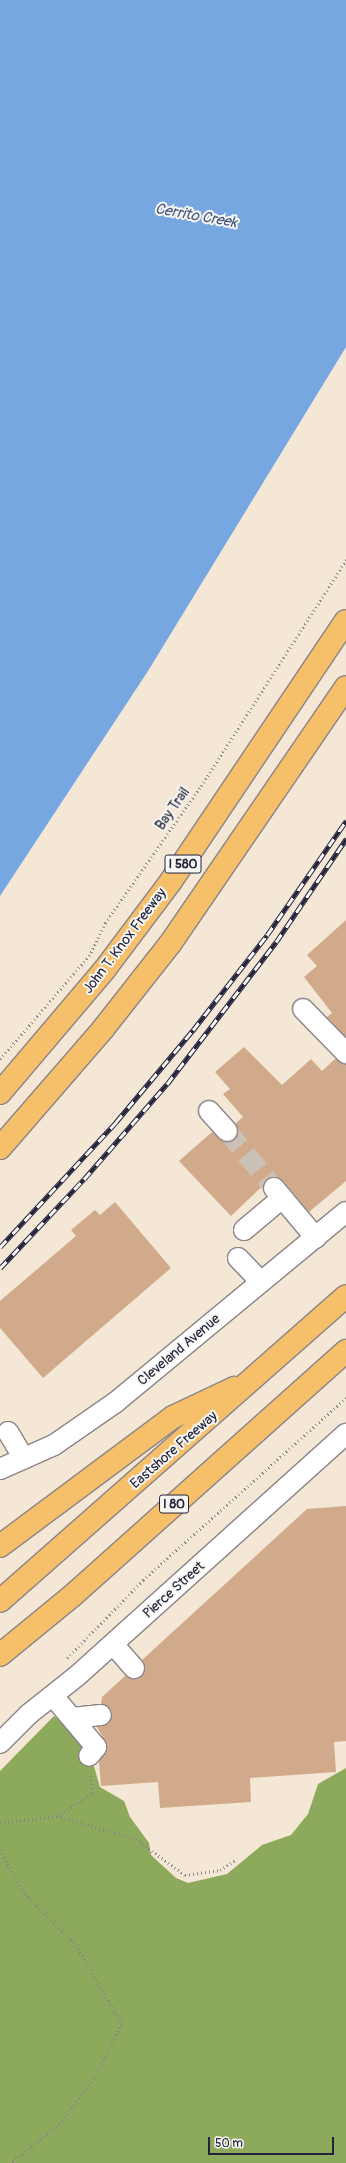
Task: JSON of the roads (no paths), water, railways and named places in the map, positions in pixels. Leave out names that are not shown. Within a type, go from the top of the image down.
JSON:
[{"type":"highway","name":"John T. Knox Freeway","points":[[0,1094],[105,969],[171,881],[346,621]]},
{"type":"highway","name":"I 580","points":[[0,1148],[104,1029],[170,944],[346,687]]},
{"type":"highway","name":"Eastshore Freeway","points":[[0,1601],[258,1376],[346,1296]]},
{"type":"highway","name":"I 80","points":[[0,1655],[66,1601],[346,1351]]},
{"type":"highway","points":[[0,1546],[173,1417],[258,1376]]},
{"type":"street","points":[[303,1009],[346,1054]]},
{"type":"street","points":[[209,1110],[227,1131]]},
{"type":"street","points":[[244,1230],[278,1194],[316,1238]]},
{"type":"street","name":"Cleveland Avenue","points":[[0,1469],[54,1445],[116,1402],[346,1212]]},
{"type":"street","points":[[238,1258],[261,1282]]},
{"type":"street","points":[[8,1432],[24,1459]]},
{"type":"street","name":"Pierce Street","points":[[0,1743],[29,1714],[78,1676],[346,1434]]},
{"type":"street","points":[[114,1644],[134,1668]]},
{"type":"street","points":[[53,1696],[96,1747],[89,1756]]},
{"type":"street","points":[[72,1718],[101,1715]]},
{"type":"water","name":"Cerrito Creek","points":[[0,0],[346,0],[346,347],[148,671],[0,896]]},
{"type":"tunnel","points":[[227,1131],[274,1188]]},
{"type":"railway","points":[[0,1247],[116,1122],[193,1030],[267,935],[346,821]]},
{"type":"railway","points":[[0,1268],[84,1179],[167,1084],[276,942],[346,839]]}]
